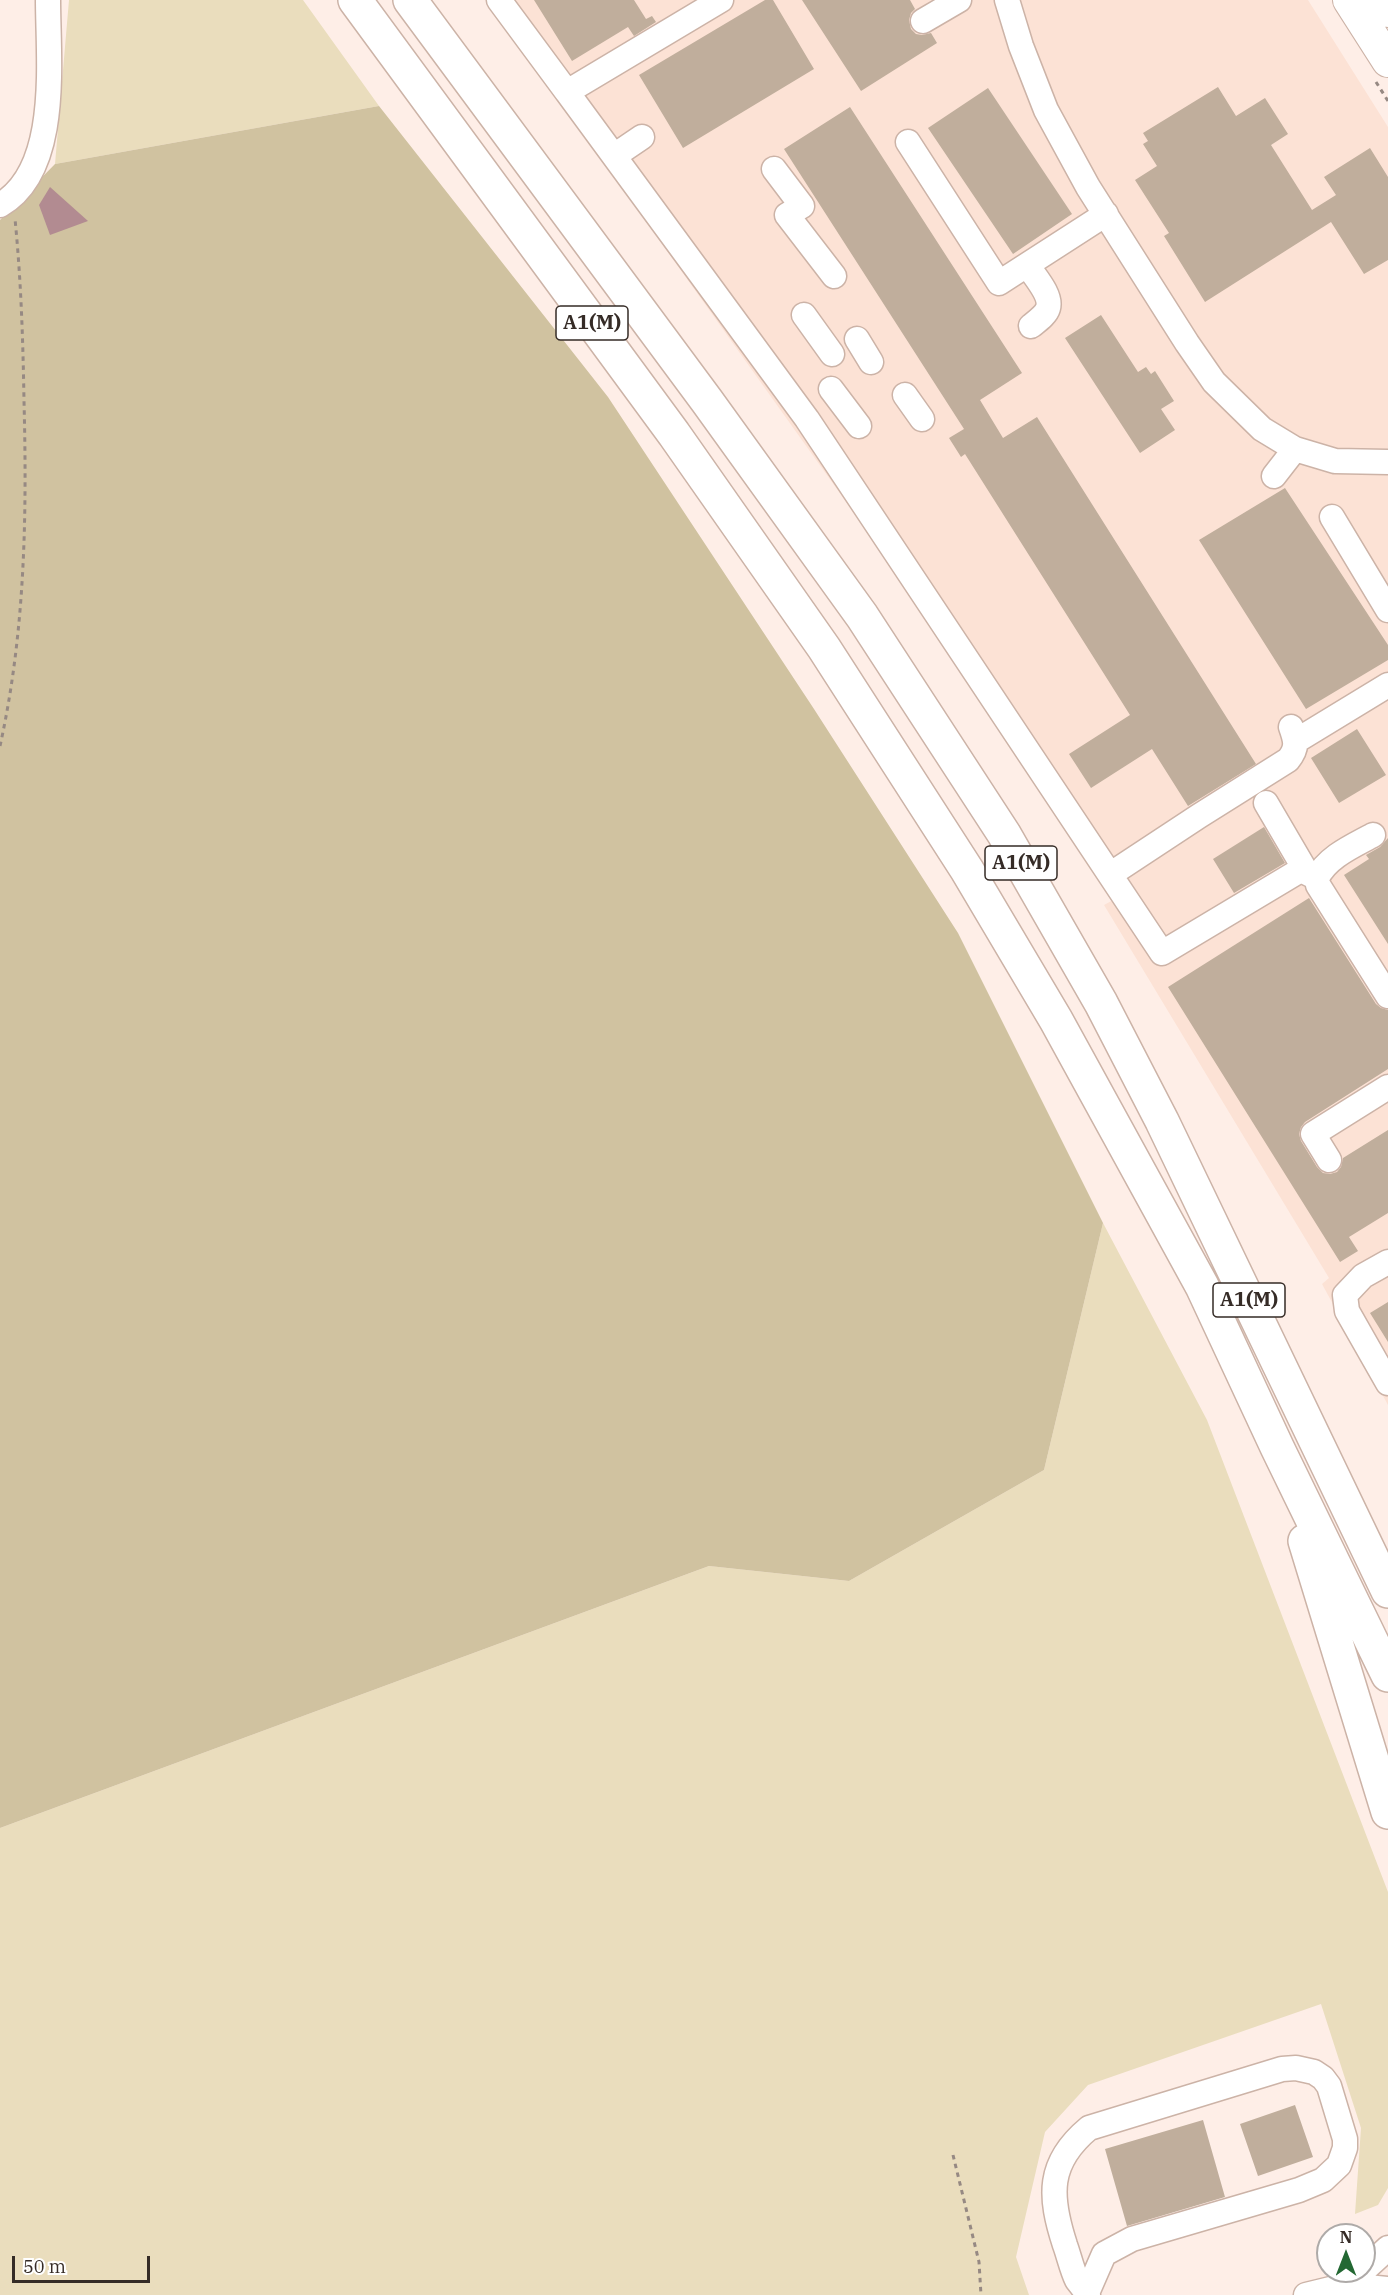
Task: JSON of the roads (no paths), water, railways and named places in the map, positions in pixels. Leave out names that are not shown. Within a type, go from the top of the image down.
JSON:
[{"type":"highway","name":"A1(M)","points":[[355,0],[674,434],[824,648],[967,870],[1056,1020],[1202,1286],[1388,1675]]},
{"type":"highway","name":"A1(M)","points":[[410,0],[707,401],[862,616],[1004,834],[1101,1003],[1162,1121],[1388,1591]]},
{"type":"highway","name":"A1(M)","points":[[1277,1447],[1388,1812]]},
{"type":"highway","name":"A1(M)","points":[[1335,1478],[1388,1549]]},
{"type":"main road","points":[[1349,0],[1388,61]]},
{"type":"main road","points":[[1381,0],[1388,11]]},
{"type":"street","points":[[7,200],[29,177],[43,143],[47,94],[48,0]]},
{"type":"street","points":[[499,0],[807,419],[1162,953],[1321,869],[1373,835]]},
{"type":"street","points":[[567,92],[721,0]]},
{"type":"street","points":[[923,21],[959,0]]},
{"type":"street","points":[[1010,1],[1021,46],[1046,110],[1106,214],[1186,343],[1214,382],[1262,429],[1295,449],[1335,461],[1388,462]]},
{"type":"street","points":[[614,156],[642,137]]},
{"type":"street","points":[[908,142],[999,283],[1106,214]]},
{"type":"street","points":[[774,169],[802,206],[787,215],[834,276]]},
{"type":"street","points":[[1028,266],[1048,300],[1048,308],[1031,326]]},
{"type":"street","points":[[804,315],[832,354]]},
{"type":"street","points":[[856,339],[871,362]]},
{"type":"street","points":[[807,419],[836,395],[859,426]]},
{"type":"street","points":[[904,395],[922,419]]},
{"type":"street","points":[[1274,476],[1295,449]]},
{"type":"street","points":[[1332,517],[1388,610]]},
{"type":"street","points":[[1111,874],[1288,760],[1294,752],[1294,734],[1388,685]]},
{"type":"street","points":[[1266,804],[1388,996]]},
{"type":"street","points":[[1329,1160],[1313,1134],[1388,1087]]},
{"type":"street","points":[[1388,1262],[1363,1276],[1345,1295],[1347,1311],[1388,1383]]},
{"type":"street","points":[[1282,2069],[1305,2069],[1323,2078],[1329,2086],[1345,2139],[1345,2148],[1339,2165],[1330,2175],[1299,2190],[1132,2239],[1104,2254],[1088,2294],[1077,2278],[1055,2207],[1056,2179],[1060,2162],[1076,2139],[1089,2128],[1282,2069]]},
{"type":"street","points":[[1376,2259],[1388,2248]]},
{"type":"street","points":[[1306,2295],[1337,2283]]}]
